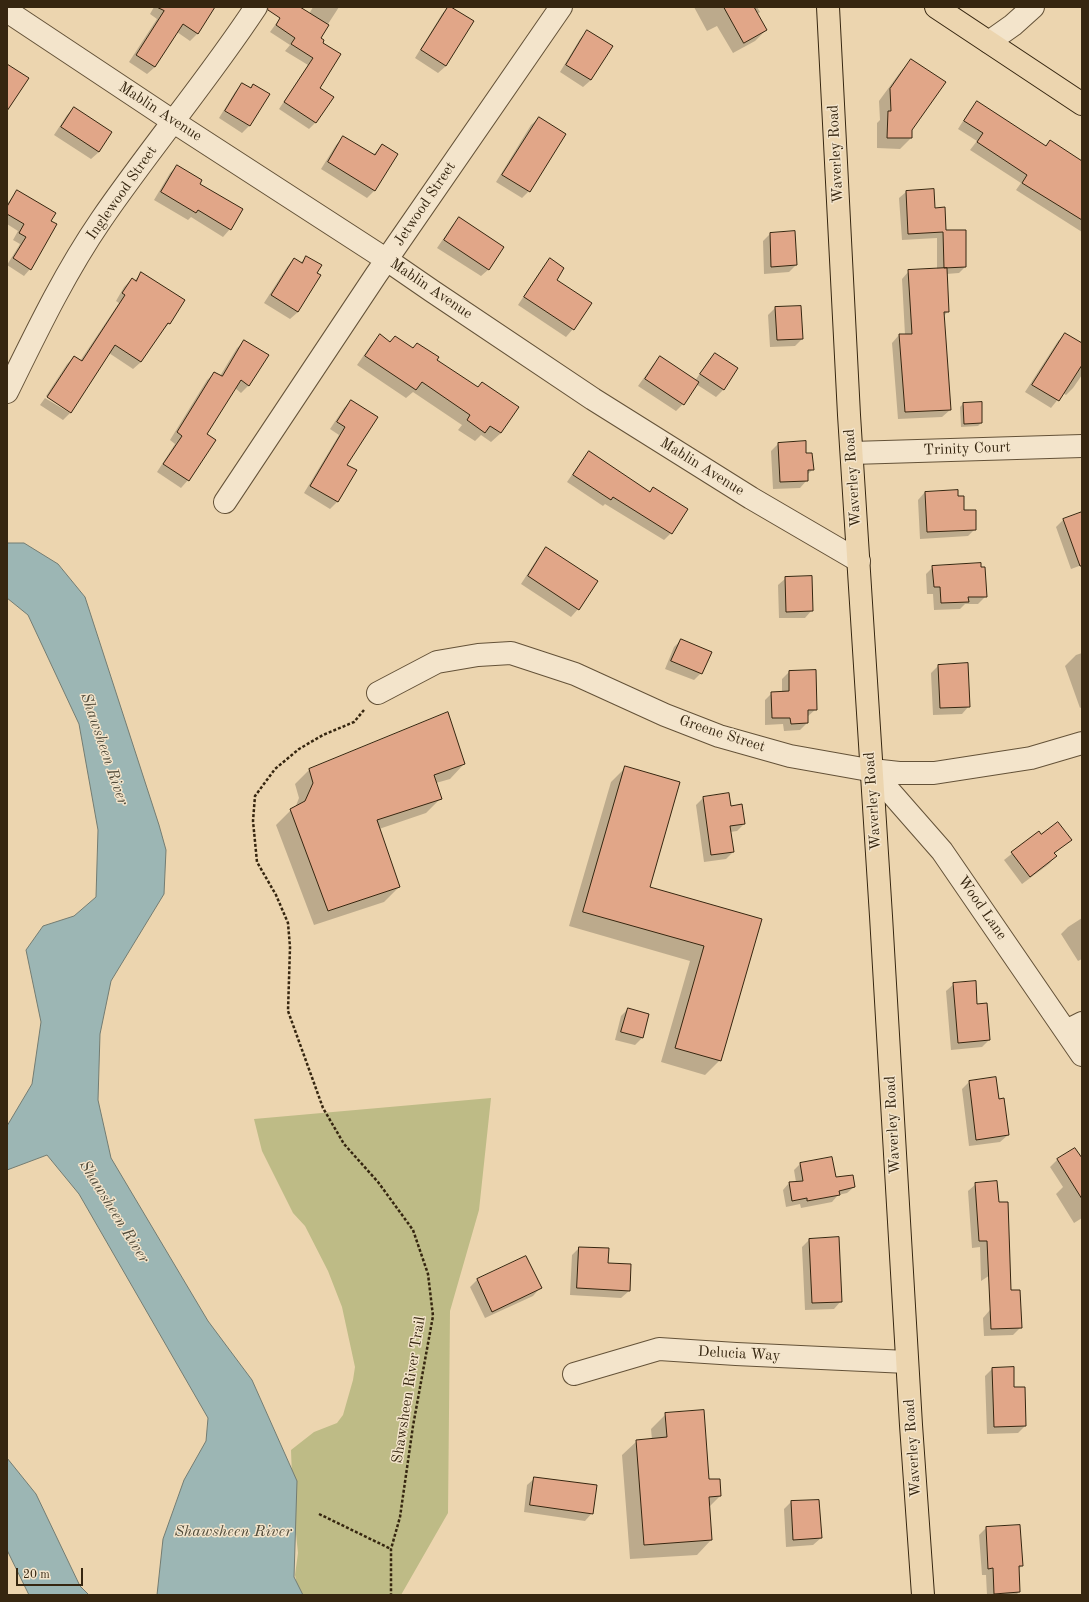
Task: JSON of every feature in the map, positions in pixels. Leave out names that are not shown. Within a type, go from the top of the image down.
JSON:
[{"type":"main road","name":"Waverley Road","points":[[828,7],[852,453],[907,1362],[923,1595]]},
{"type":"main road","points":[[936,7],[1082,104]]},
{"type":"street","name":"Inglewood Street","points":[[7,392],[69,270],[101,220],[138,168],[205,81],[256,7]]},
{"type":"street","name":"Jetwood Street","points":[[225,502],[387,260],[561,7]]},
{"type":"street","points":[[989,42],[1013,25],[1033,7]]},
{"type":"street","name":"Mablin Avenue","points":[[7,11],[174,122],[387,260],[593,398],[752,498],[859,561]]},
{"type":"street","name":"Trinity Court","points":[[852,453],[1082,446]]},
{"type":"street","name":"Greene Street","points":[[378,693],[437,662],[478,655],[511,653],[575,674],[665,715],[720,736],[790,756],[871,770],[899,773],[934,773],[1031,758],[1082,743]]},
{"type":"street","name":"Wood Lane","points":[[871,770],[942,851],[1074,1027],[1082,1055]]},
{"type":"street","name":"Delucia Way","points":[[574,1374],[658,1348],[736,1354],[907,1362]]},
{"type":"path","name":"Shawsheen River Trail","points":[[378,693],[354,722],[323,735],[299,749],[275,769],[255,796],[253,821],[257,862],[276,895],[288,923],[290,947],[288,1011],[323,1108],[344,1144],[378,1182],[413,1230],[428,1274],[433,1316],[413,1426],[400,1517],[391,1549],[391,1595]]},
{"type":"path","points":[[319,1514],[391,1549]]},
{"type":"shaded area","name":"Shawsheen River","points":[[491,1098],[479,1210],[450,1311],[448,1513],[401,1595],[299,1595],[295,1575],[298,1553],[293,1505],[291,1450],[314,1432],[337,1423],[343,1415],[353,1380],[355,1367],[342,1307],[328,1271],[305,1226],[293,1213],[262,1151],[254,1119]]},
{"type":"water","name":"Shawsheen River","points":[[7,543],[24,543],[58,564],[85,597],[159,825],[166,850],[164,894],[111,981],[100,1034],[98,1100],[111,1158],[208,1321],[252,1380],[297,1481],[294,1577],[303,1595],[157,1595],[163,1539],[184,1480],[206,1441],[208,1418],[79,1194],[47,1155],[7,1170],[7,1126],[32,1084],[41,1022],[26,950],[43,926],[74,916],[96,897],[98,830],[79,724],[28,615],[7,598]]},
{"type":"water","points":[[7,1458],[36,1494],[80,1586],[89,1595],[29,1595],[7,1550]]},
{"type":"building","points":[[157,7],[215,7],[198,34],[183,24],[155,67],[136,55],[164,11]]},
{"type":"building","points":[[268,7],[300,7],[329,25],[321,38],[324,40],[323,43],[341,54],[320,88],[334,97],[316,123],[284,102],[313,58],[291,44],[295,38],[276,25],[280,18],[268,10]]},
{"type":"building","points":[[448,7],[451,7],[474,21],[446,66],[421,50]]},
{"type":"building","points":[[724,7],[754,7],[767,30],[744,43]]},
{"type":"building","points":[[587,30],[613,46],[591,80],[566,65]]},
{"type":"building","points":[[911,59],[946,82],[912,130],[912,138],[887,138],[888,111],[891,111],[890,89]]},
{"type":"building","points":[[7,64],[29,78],[7,111]]},
{"type":"building","points":[[242,83],[251,88],[253,84],[270,94],[250,126],[225,111]]},
{"type":"building","points":[[977,101],[1046,146],[1050,140],[1082,161],[1082,220],[1022,183],[1027,175],[977,142],[983,133],[964,121]]},
{"type":"building","points":[[74,107],[112,132],[99,152],[61,127]]},
{"type":"building","points":[[539,117],[566,134],[530,192],[502,175]]},
{"type":"building","points":[[343,136],[375,155],[382,144],[398,154],[375,191],[328,162]]},
{"type":"building","points":[[177,165],[202,180],[200,184],[243,209],[231,230],[198,210],[196,213],[161,192]]},
{"type":"building","points":[[934,189],[935,208],[945,207],[946,230],[966,230],[966,267],[944,268],[943,232],[908,234],[906,191]]},
{"type":"building","points":[[17,190],[56,213],[51,221],[57,224],[31,270],[13,258],[26,237],[19,233],[24,224],[7,214],[7,207]]},
{"type":"building","points":[[459,217],[504,247],[489,270],[444,240]]},
{"type":"building","points":[[795,231],[797,265],[771,267],[770,233]]},
{"type":"building","points":[[306,256],[322,265],[317,273],[321,275],[298,312],[271,295],[294,258],[302,263]]},
{"type":"building","points":[[550,258],[564,268],[557,280],[592,303],[574,330],[524,297]]},
{"type":"building","points":[[947,268],[949,312],[944,312],[951,410],[905,412],[899,334],[912,334],[908,270]]},
{"type":"building","points":[[141,272],[185,300],[170,324],[168,323],[141,362],[115,345],[71,413],[47,397],[74,356],[82,361],[125,295],[122,293],[132,278],[136,281]]},
{"type":"building","points":[[801,306],[803,339],[777,340],[775,307]]},
{"type":"building","points":[[1065,333],[1082,343],[1082,365],[1059,401],[1032,385]]},
{"type":"building","points":[[380,334],[390,342],[395,336],[413,348],[417,343],[439,357],[437,360],[478,387],[482,382],[519,407],[501,433],[490,426],[485,433],[467,420],[470,415],[422,382],[416,390],[365,356]]},
{"type":"building","points":[[244,340],[269,355],[249,386],[241,380],[207,434],[216,440],[189,481],[163,464],[182,436],[177,432],[214,372],[222,376]]},
{"type":"building","points":[[715,353],[738,368],[724,390],[700,374]]},
{"type":"building","points":[[660,356],[699,382],[684,405],[645,379]]},
{"type":"building","points":[[351,400],[378,417],[347,465],[357,470],[338,502],[310,486],[345,427],[337,422]]},
{"type":"building","points":[[982,402],[982,423],[964,424],[963,403]]},
{"type":"building","points":[[806,441],[806,453],[812,453],[814,470],[808,470],[808,481],[780,482],[778,443]]},
{"type":"building","points":[[589,451],[650,492],[653,487],[688,509],[672,534],[613,497],[611,500],[573,475]]},
{"type":"building","points":[[958,490],[958,496],[964,496],[964,510],[976,510],[976,530],[927,532],[925,492]]},
{"type":"building","points":[[1082,512],[1082,566],[1080,566],[1063,519]]},
{"type":"building","points":[[546,547],[598,581],[579,610],[528,576]]},
{"type":"building","points":[[981,563],[981,567],[985,567],[987,597],[968,597],[969,602],[941,603],[940,587],[934,587],[932,566]]},
{"type":"building","points":[[812,576],[813,611],[786,612],[785,577]]},
{"type":"building","points":[[681,639],[712,652],[702,674],[671,661]]},
{"type":"building","points":[[968,663],[970,707],[940,708],[938,665]]},
{"type":"building","points":[[816,670],[817,710],[808,710],[808,723],[791,724],[790,718],[772,718],[771,692],[789,691],[789,671]]},
{"type":"building","points":[[448,712],[465,764],[434,775],[442,799],[377,820],[400,887],[328,911],[290,809],[305,801],[313,783],[309,769]]},
{"type":"building","points":[[625,766],[680,782],[650,887],[762,919],[721,1061],[675,1048],[704,946],[583,912]]},
{"type":"building","points":[[729,793],[731,806],[742,804],[745,824],[730,826],[734,852],[711,855],[703,797]]},
{"type":"building","points":[[1058,822],[1072,840],[1054,853],[1057,856],[1030,877],[1011,852],[1039,831],[1041,834]]},
{"type":"building","points":[[976,981],[977,1004],[987,1003],[990,1040],[958,1043],[953,983]]},
{"type":"building","points":[[628,1008],[649,1014],[643,1038],[621,1032]]},
{"type":"building","points":[[996,1077],[999,1099],[1004,1098],[1009,1135],[976,1140],[969,1081]]},
{"type":"building","points":[[1075,1148],[1082,1158],[1082,1199],[1057,1159]]},
{"type":"building","points":[[832,1157],[836,1177],[853,1175],[855,1187],[839,1191],[840,1195],[807,1201],[807,1198],[792,1201],[789,1182],[803,1181],[800,1163]]},
{"type":"building","points":[[997,1181],[999,1202],[1008,1202],[1011,1290],[1020,1290],[1022,1328],[991,1329],[987,1241],[979,1241],[975,1183]]},
{"type":"building","points":[[839,1237],[842,1302],[812,1303],[809,1239]]},
{"type":"building","points":[[579,1247],[609,1248],[608,1263],[631,1264],[630,1291],[577,1288]]},
{"type":"building","points":[[526,1256],[542,1288],[492,1312],[477,1279]]},
{"type":"building","points":[[1014,1367],[1014,1387],[1025,1387],[1026,1426],[994,1427],[992,1368]]},
{"type":"building","points":[[704,1410],[709,1479],[720,1479],[721,1496],[709,1497],[712,1540],[644,1545],[636,1440],[667,1437],[665,1413]]},
{"type":"building","points":[[534,1477],[597,1485],[593,1514],[530,1505]]},
{"type":"building","points":[[819,1500],[822,1538],[793,1540],[791,1501]]},
{"type":"building","points":[[1020,1525],[1023,1566],[1019,1566],[1020,1592],[994,1594],[993,1568],[988,1569],[986,1527]]}]
